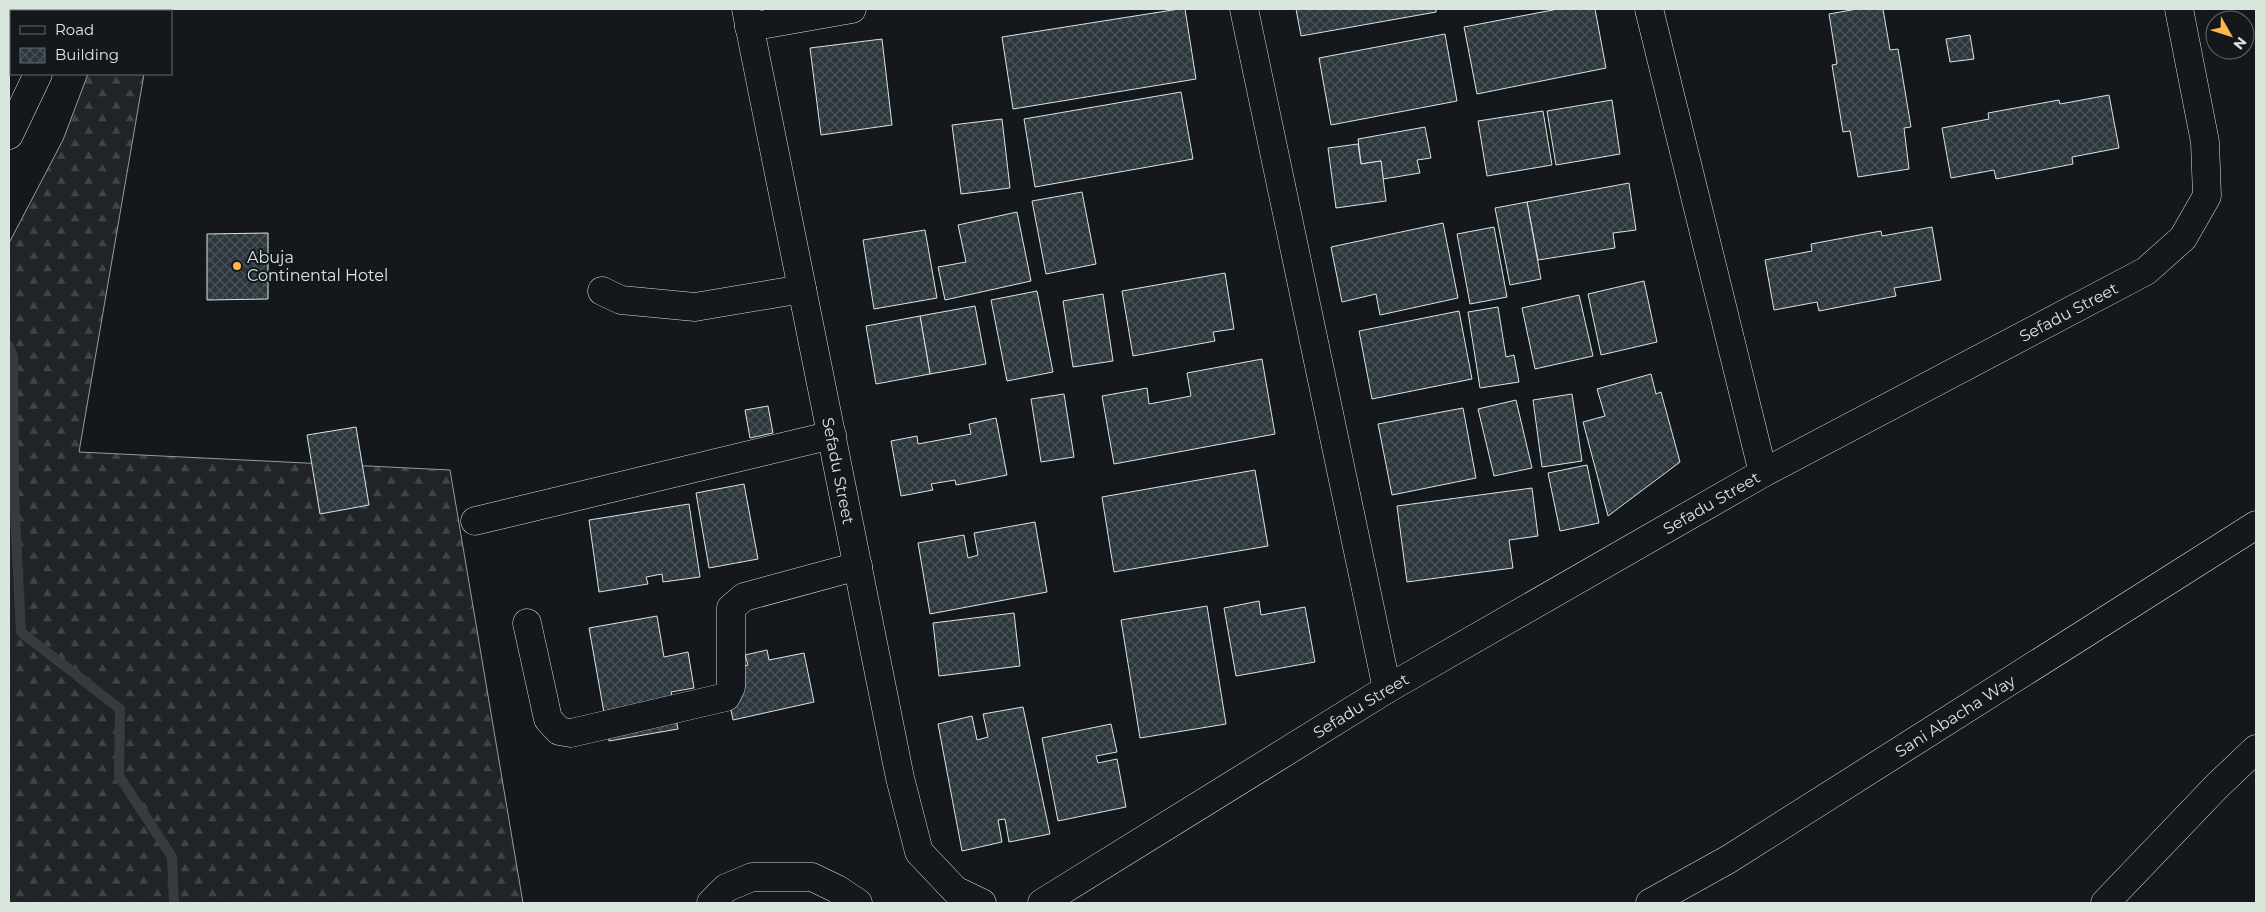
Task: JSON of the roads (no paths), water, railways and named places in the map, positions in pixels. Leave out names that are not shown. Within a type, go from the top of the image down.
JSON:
[{"type":"main road","points":[[748,18],[852,9]]},
{"type":"main road","points":[[1244,9],[1387,689]]},
{"type":"main road","points":[[1649,9],[1763,473]]},
{"type":"main road","name":"Sefadu Street","points":[[1042,903],[1387,689],[1763,473],[2146,271],[2183,238],[2207,196],[2205,142],[2179,9]]},
{"type":"main road","name":"Sefadu Street","points":[[748,18],[900,778],[919,852],[956,890],[982,903]]},
{"type":"main road","points":[[9,29],[10,22]]},
{"type":"main road","points":[[9,135],[38,75]]},
{"type":"main road","points":[[602,291],[622,300],[695,307],[802,290]]},
{"type":"main road","points":[[475,521],[832,435]]},
{"type":"main road","name":"Sani Abacha Way","points":[[1650,903],[1729,859],[2256,525]]},
{"type":"main road","points":[[527,623],[548,719],[559,731],[571,733],[726,697],[731,687],[731,608],[744,597],[858,566]]},
{"type":"main road","points":[[2105,903],[2217,786],[2256,749]]},
{"type":"main road","points":[[712,903],[726,888],[752,877],[812,876],[858,903]]},
{"type":"waterway","points":[[9,346],[13,356],[14,494],[21,632],[120,709],[119,776],[172,857],[174,903]]},
{"type":"place","name":"Abuja Continental Hotel","points":[[237,266]]}]
